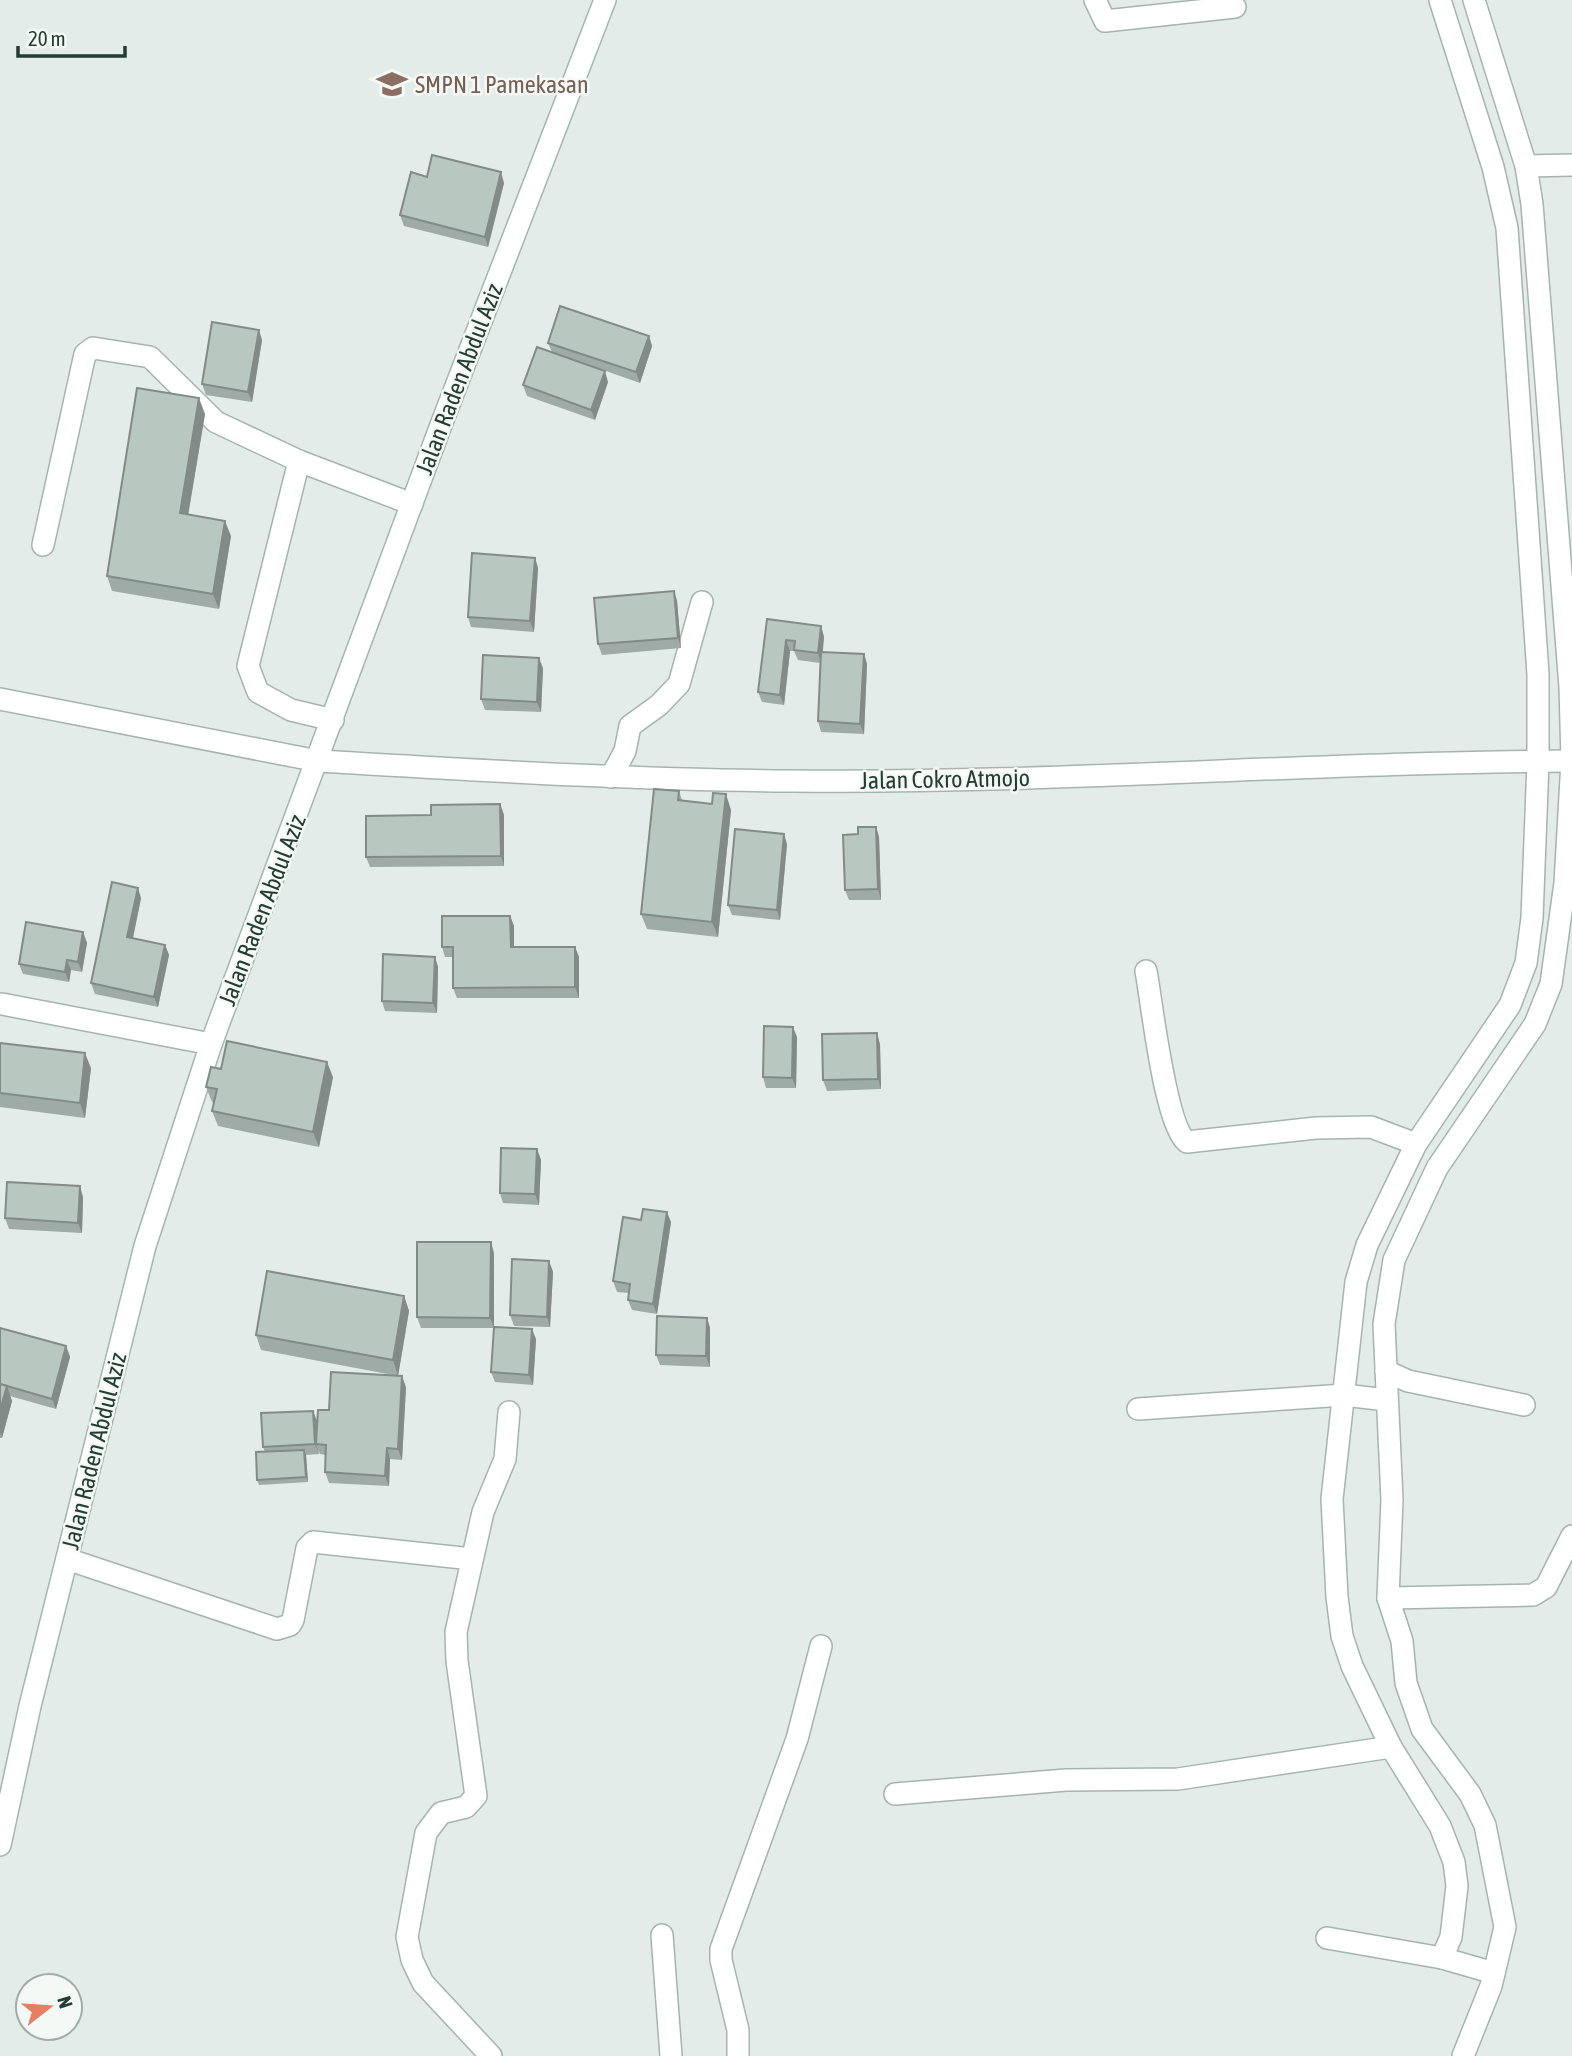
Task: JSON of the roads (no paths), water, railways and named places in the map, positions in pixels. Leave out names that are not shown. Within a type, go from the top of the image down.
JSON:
[{"type":"street","name":"Jalan Raden Abdul Aziz","points":[[0,1846],[67,1559],[145,1246],[211,1044],[412,504],[606,0]]},
{"type":"street","points":[[1095,0],[1105,21],[1236,7]]},
{"type":"street","points":[[1440,0],[1493,167],[1507,228],[1525,287]]},
{"type":"street","points":[[1442,1958],[1451,1937],[1457,1886],[1454,1862],[1440,1826],[1391,1747],[1352,1666],[1340,1623],[1332,1499],[1350,1396],[1356,1282],[1367,1245],[1411,1189],[1437,1168],[1535,1024],[1551,984],[1565,883],[1547,577],[1525,287],[1532,204],[1526,166],[1474,0]]},
{"type":"street","points":[[1526,166],[1572,165]]},
{"type":"street","points":[[43,545],[85,354],[93,348],[150,357],[216,422],[299,461],[412,504]]},
{"type":"street","points":[[299,461],[248,666],[258,692],[291,710],[333,720]]},
{"type":"street","points":[[1463,2056],[1493,1980],[1505,1927],[1485,1825],[1470,1794],[1422,1729],[1406,1683],[1402,1641],[1388,1598],[1392,1500],[1382,1399],[1386,1371],[1384,1324],[1394,1260],[1411,1189],[1416,1144],[1510,1005],[1526,963],[1559,761],[1547,577]]},
{"type":"street","points":[[611,777],[625,751],[630,726],[659,705],[678,684],[702,602]]},
{"type":"street","name":"Jalan Cokro Atmojo","points":[[0,699],[318,761],[611,777],[792,781],[970,778],[1559,761]]},
{"type":"street","points":[[1146,971],[1169,1104],[1180,1137],[1187,1142],[1316,1128],[1371,1127],[1416,1144]]},
{"type":"street","points":[[2,1004],[211,1044]]},
{"type":"street","points":[[1386,1371],[1408,1381],[1524,1405]]},
{"type":"street","points":[[1138,1409],[1350,1396],[1382,1399]]},
{"type":"street","points":[[491,2056],[423,1983],[412,1960],[407,1937],[426,1833],[441,1813],[466,1807],[476,1796],[457,1661],[456,1632],[483,1512],[505,1459],[509,1412]]},
{"type":"street","points":[[1388,1598],[1533,1595],[1546,1587],[1572,1536]]},
{"type":"street","points":[[67,1559],[277,1629],[290,1625],[293,1620],[307,1548],[313,1542],[471,1559]]},
{"type":"street","points":[[738,2056],[737,2030],[721,1960],[721,1949],[797,1739],[821,1646]]},
{"type":"street","points":[[895,1794],[1066,1780],[1190,1777],[1391,1747]]},
{"type":"street","points":[[662,1935],[671,2056]]},
{"type":"street","points":[[1326,1938],[1442,1958],[1493,1980]]},
{"type":"place","name":"SMPN 1 Pamekasan","points":[[392,84]]}]
